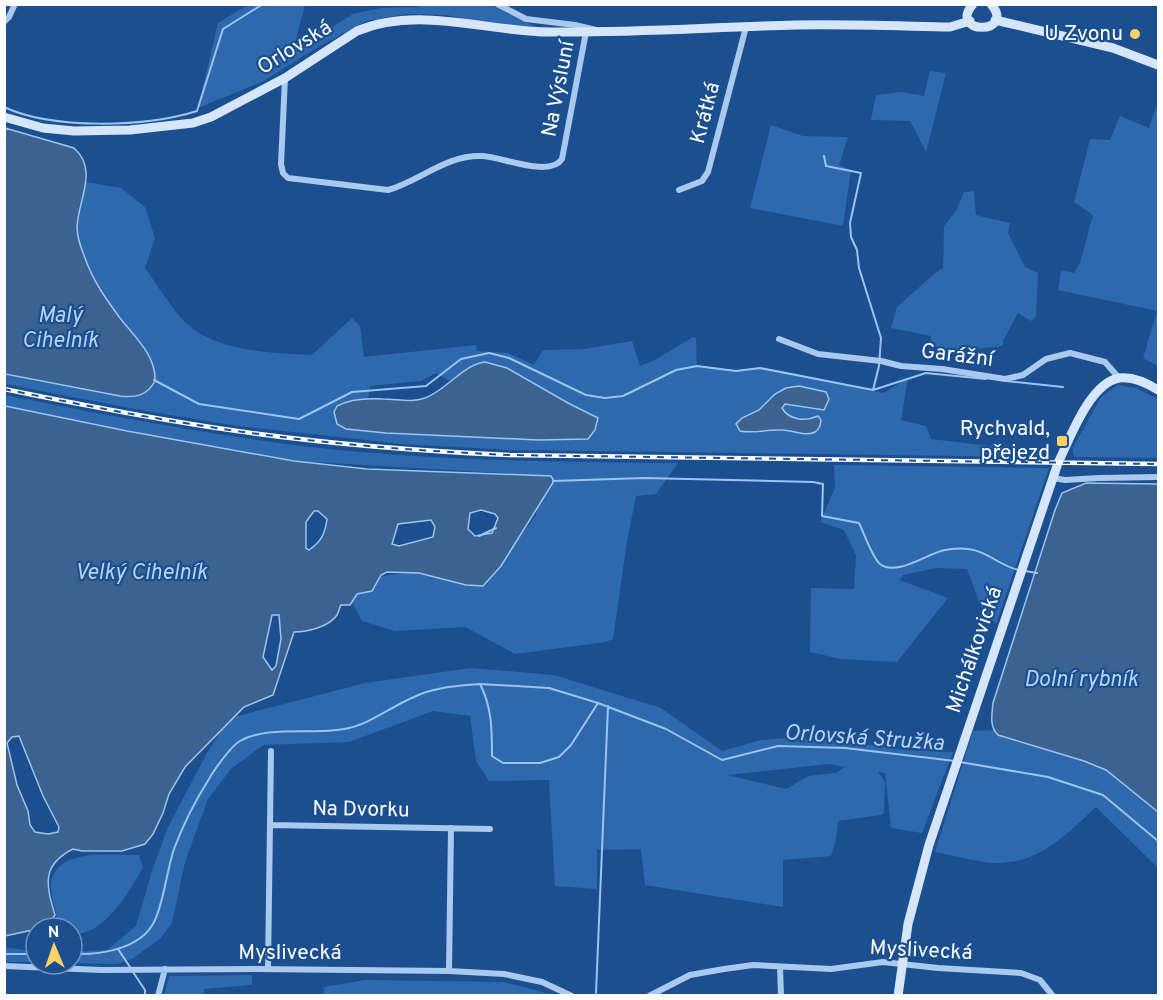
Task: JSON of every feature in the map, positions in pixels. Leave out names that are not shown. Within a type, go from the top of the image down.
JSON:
[{"type":"main road","points":[[970,21],[969,12],[974,4]]},
{"type":"main road","points":[[991,4],[996,11],[995,20],[1113,48],[1158,65]]},
{"type":"main road","name":"Orlovská","points":[[4,117],[43,128],[91,132],[193,123],[211,117],[285,78],[357,31],[388,22],[423,20],[519,31],[586,33],[796,26],[950,27],[970,21],[972,25],[981,29],[990,27],[995,20]]},
{"type":"main road","points":[[1119,378],[1135,379],[1158,390]]},
{"type":"main road","name":"Michálkovická","points":[[898,996],[901,964],[918,883],[962,745],[1053,478],[1067,443],[1090,401],[1102,386],[1119,378]]},
{"type":"street","points":[[4,22],[9,18],[15,4]]},
{"type":"street","points":[[497,4],[526,19],[575,25],[603,32]]},
{"type":"street","name":"Krátká","points":[[679,190],[702,181],[708,172],[746,27]]},
{"type":"street","name":"Na Výsluní","points":[[285,78],[282,164],[283,173],[288,178],[388,190],[401,186],[438,166],[482,156],[540,167],[554,166],[562,159],[586,33]]},
{"type":"street","name":"Garážní","points":[[779,339],[818,354],[1005,379],[1023,375],[1046,358],[1070,353],[1105,362],[1119,378]]},
{"type":"street","points":[[1053,478],[1065,480],[1158,477]]},
{"type":"street","points":[[268,969],[271,752]]},
{"type":"street","name":"Na Dvorku","points":[[270,825],[490,829]]},
{"type":"street","points":[[449,971],[451,828]]},
{"type":"street","name":"Myslivecká","points":[[650,995],[690,975],[753,965],[831,969],[883,962],[1021,973],[1040,980],[1053,996]]},
{"type":"street","name":"Myslivecká","points":[[4,966],[449,971],[513,976],[542,982],[572,996]]},
{"type":"street","points":[[780,967],[781,996]]},
{"type":"street","points":[[158,996],[165,969]]},
{"type":"shaded area","points":[[248,5],[305,5],[295,43],[324,28],[326,31],[353,14],[380,8],[419,7],[420,5],[490,5],[536,27],[488,23],[446,15],[407,14],[366,21],[313,50],[264,81],[198,108],[218,23]]},
{"type":"shaded area","points":[[930,71],[946,73],[926,152],[910,121],[871,120],[876,95],[902,92],[924,96]]},
{"type":"shaded area","points":[[1156,107],[1158,108],[1158,366],[1143,358],[1157,311],[1058,290],[1061,270],[1074,273],[1080,263],[1093,215],[1074,202],[1090,139],[1110,140],[1120,116],[1149,128]]},
{"type":"shaded area","points":[[771,125],[803,136],[848,137],[839,165],[851,170],[843,226],[750,208]]},
{"type":"shaded area","points":[[86,182],[121,188],[145,207],[155,238],[145,268],[187,324],[200,333],[230,346],[263,352],[312,355],[352,318],[360,326],[364,357],[476,345],[477,351],[508,353],[534,365],[543,350],[584,349],[632,341],[640,366],[655,360],[693,337],[696,338],[697,366],[735,370],[760,368],[883,393],[908,378],[901,420],[926,426],[931,439],[1016,449],[1043,446],[1040,457],[509,450],[402,444],[237,426],[5,384],[4,374],[131,397],[144,345],[111,306],[84,260],[77,228]],"holes":[[[507,368],[598,418],[588,439],[538,440],[346,429],[344,403],[368,399],[370,386],[421,381],[436,373],[451,382],[468,369]],[[799,386],[797,405],[785,404],[782,408],[795,418],[811,419],[815,432],[783,430],[751,433],[742,418],[782,391]]]},
{"type":"shaded area","points":[[974,191],[976,215],[1010,223],[1008,233],[1025,267],[1038,273],[1036,316],[1031,321],[1018,313],[1003,341],[1003,346],[956,351],[930,346],[931,336],[891,328],[897,307],[943,268],[944,226],[956,211],[964,192]]},
{"type":"shaded area","points":[[1118,385],[1136,388],[1158,399],[1158,458],[1075,457],[1073,447],[1101,397]]},
{"type":"shaded area","points":[[4,395],[226,435],[360,452],[479,459],[678,463],[656,494],[636,496],[613,639],[606,642],[515,654],[465,627],[395,631],[362,621],[352,602],[357,594],[372,591],[379,577],[407,572],[501,566],[536,515],[537,506],[554,481],[551,476],[294,461],[5,406]]},
{"type":"shaded area","points":[[834,465],[1049,468],[996,624],[983,612],[967,569],[936,568],[903,575],[900,580],[948,598],[897,662],[841,659],[810,652],[811,588],[854,589],[856,555],[844,530],[820,522],[835,488]]},
{"type":"shaded area","points":[[471,668],[554,675],[661,708],[722,751],[761,740],[788,738],[839,740],[905,750],[953,752],[922,833],[891,828],[885,773],[878,772],[885,782],[884,813],[838,821],[831,856],[783,860],[783,907],[645,885],[641,849],[597,850],[597,889],[555,886],[549,780],[489,781],[476,761],[470,716],[433,711],[349,742],[263,745],[231,769],[208,799],[185,862],[172,923],[160,939],[132,959],[117,964],[84,963],[84,951],[107,950],[136,926],[167,829],[207,753],[224,726],[234,717],[365,683]],"holes":[[[829,764],[845,767],[836,773],[808,776],[786,789],[727,775]]]},
{"type":"shaded area","points":[[993,730],[998,735],[1106,770],[1152,806],[1158,812],[1158,868],[1096,807],[1053,844],[1041,852],[1016,861],[986,862],[935,852],[973,731]]},
{"type":"shaded area","points":[[100,855],[139,855],[143,867],[114,911],[99,925],[84,932],[84,916],[57,916],[51,886],[54,873],[62,864],[73,859]]},
{"type":"shaded area","points":[[4,947],[24,950],[24,962],[5,962]]},
{"type":"shaded area","points":[[252,975],[252,985],[204,989],[203,995],[164,995],[169,976]]},
{"type":"shaded area","points":[[365,980],[504,982],[554,995],[324,995],[324,987]]},
{"type":"water","name":"Malý Cihelník","points":[[5,128],[74,148],[81,157],[86,176],[77,227],[80,243],[100,290],[144,347],[152,363],[155,381],[144,393],[131,397],[120,396],[5,374]]},
{"type":"water","points":[[485,362],[507,368],[598,418],[595,430],[588,439],[538,440],[386,433],[346,429],[337,424],[334,412],[337,406],[353,400],[410,401],[425,398],[469,368]]},
{"type":"water","points":[[799,386],[826,392],[829,399],[824,410],[785,404],[782,408],[789,415],[798,419],[818,416],[821,422],[816,431],[807,434],[782,430],[740,431],[736,424],[742,418],[759,410],[775,394],[786,388]]},
{"type":"water","name":"Velký Cihelník","points":[[5,406],[294,461],[367,469],[551,476],[554,481],[501,566],[483,586],[466,585],[419,573],[387,572],[381,575],[372,591],[357,594],[350,605],[341,605],[337,615],[329,623],[311,630],[294,632],[273,695],[244,707],[185,767],[169,794],[153,834],[145,844],[122,851],[73,849],[63,855],[55,862],[49,877],[48,885],[55,915],[24,916],[24,932],[5,936]],"holes":[[[481,510],[495,514],[498,518],[492,533],[475,536],[468,529],[470,513]],[[314,511],[318,511],[327,519],[322,537],[309,550],[306,548],[306,522]],[[431,520],[435,527],[433,537],[399,546],[392,544],[398,524]],[[272,615],[279,615],[281,639],[276,666],[272,670],[263,657]],[[19,736],[43,796],[59,827],[58,832],[48,834],[35,832],[30,825],[28,811],[17,785],[7,743],[12,737]]]},
{"type":"water","name":"Dolní rybník","points":[[1086,483],[1158,484],[1158,812],[1106,770],[998,735],[992,724],[993,703],[1055,510],[1062,493]]},
{"type":"waterway","points":[[4,107],[48,120],[100,124],[152,120],[197,111],[223,29],[263,4]]},
{"type":"waterway","points":[[824,156],[826,166],[861,173],[850,223],[859,268],[881,338],[879,366],[873,390]]},
{"type":"waterway","points":[[154,380],[199,404],[299,419],[352,392],[426,386],[461,359],[489,353],[509,358],[586,395],[605,398],[623,396],[676,370],[697,366],[736,371],[760,368],[873,390],[926,373],[986,379]]},
{"type":"waterway","points":[[1006,381],[1063,387]]},
{"type":"waterway","points":[[553,481],[644,478],[813,482],[823,484],[822,516],[859,523],[874,556],[880,564],[887,567],[903,566],[945,550],[963,549],[975,550],[1019,570]]},
{"type":"waterway","points":[[479,536],[496,528]]},
{"type":"waterway","points":[[1025,571],[1037,573]]},
{"type":"waterway","points":[[480,684],[549,688],[598,703]]},
{"type":"waterway","name":"Orlovská Stružka","points":[[84,954],[122,948],[143,936],[151,926],[160,907],[174,849],[185,822],[215,770],[240,741],[264,733],[332,731],[353,727],[405,701],[438,689],[480,684],[489,710],[492,756],[503,763],[540,763],[559,757],[571,745],[598,703],[666,729],[722,760],[778,746],[845,748],[955,761]]},
{"type":"waterway","points":[[596,993],[608,706]]},
{"type":"waterway","name":"Orlovská Stružka","points":[[960,762],[1048,777],[1103,795],[1158,841]]},
{"type":"waterway","points":[[118,949],[130,967]]},
{"type":"waterway","name":"Orlovská Stružka","points":[[4,954],[24,954]]},
{"type":"waterway","points":[[133,972],[145,990],[145,996]]},
{"type":"railway","points":[[4,389],[120,412],[271,436],[441,451],[509,455],[1158,464]]},
{"type":"place","name":"U Zvonu","points":[[1135,34]]},
{"type":"place","name":"Rychvald, přejezd","points":[[1062,441]]}]
